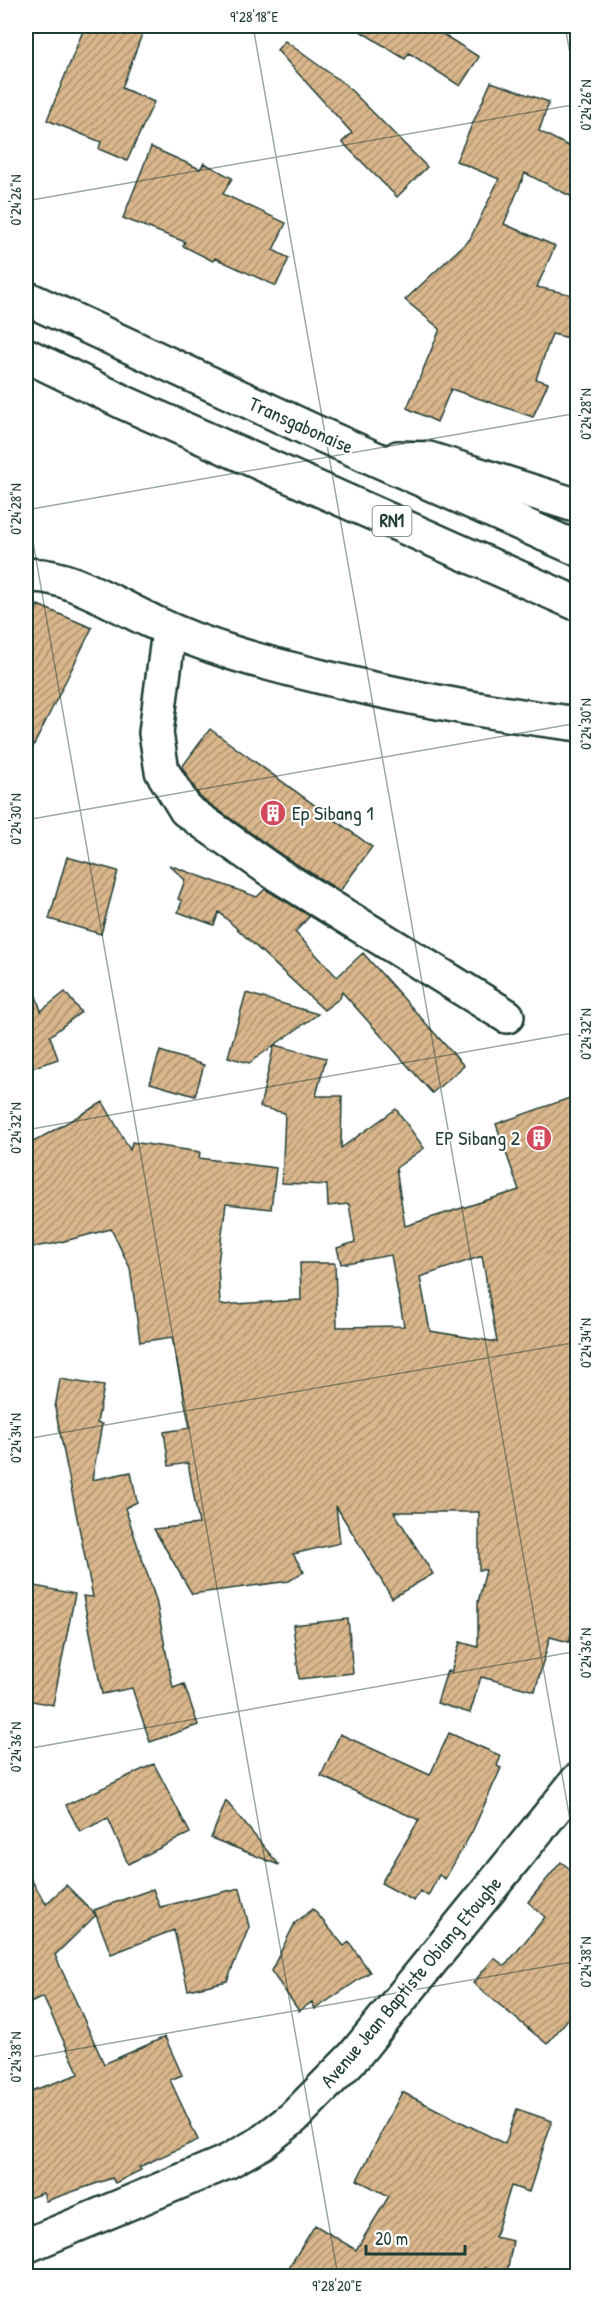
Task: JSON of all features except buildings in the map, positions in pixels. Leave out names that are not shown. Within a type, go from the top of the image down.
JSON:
[{"type":"main road","name":"Transgabonaise","points":[[26,298],[370,457],[578,549]]},
{"type":"main road","name":"RN1","points":[[26,355],[125,403],[578,604]]},
{"type":"main road","points":[[370,457],[429,459],[578,506]]},
{"type":"main road","points":[[26,576],[38,574],[69,583],[169,630],[230,653],[408,698],[578,724]]},
{"type":"main road","points":[[169,630],[156,733],[162,771],[186,810],[275,873],[507,1016]]},
{"type":"main road","name":"Avenue Jean Baptiste Obiang Etoughe","points":[[26,2246],[227,2162],[261,2143],[293,2118],[354,2056],[578,1780]]},
{"type":"place","name":"Ep Sibang 1","points":[[273,813]]},
{"type":"place","name":"EP Sibang 2","points":[[539,1138]]}]
